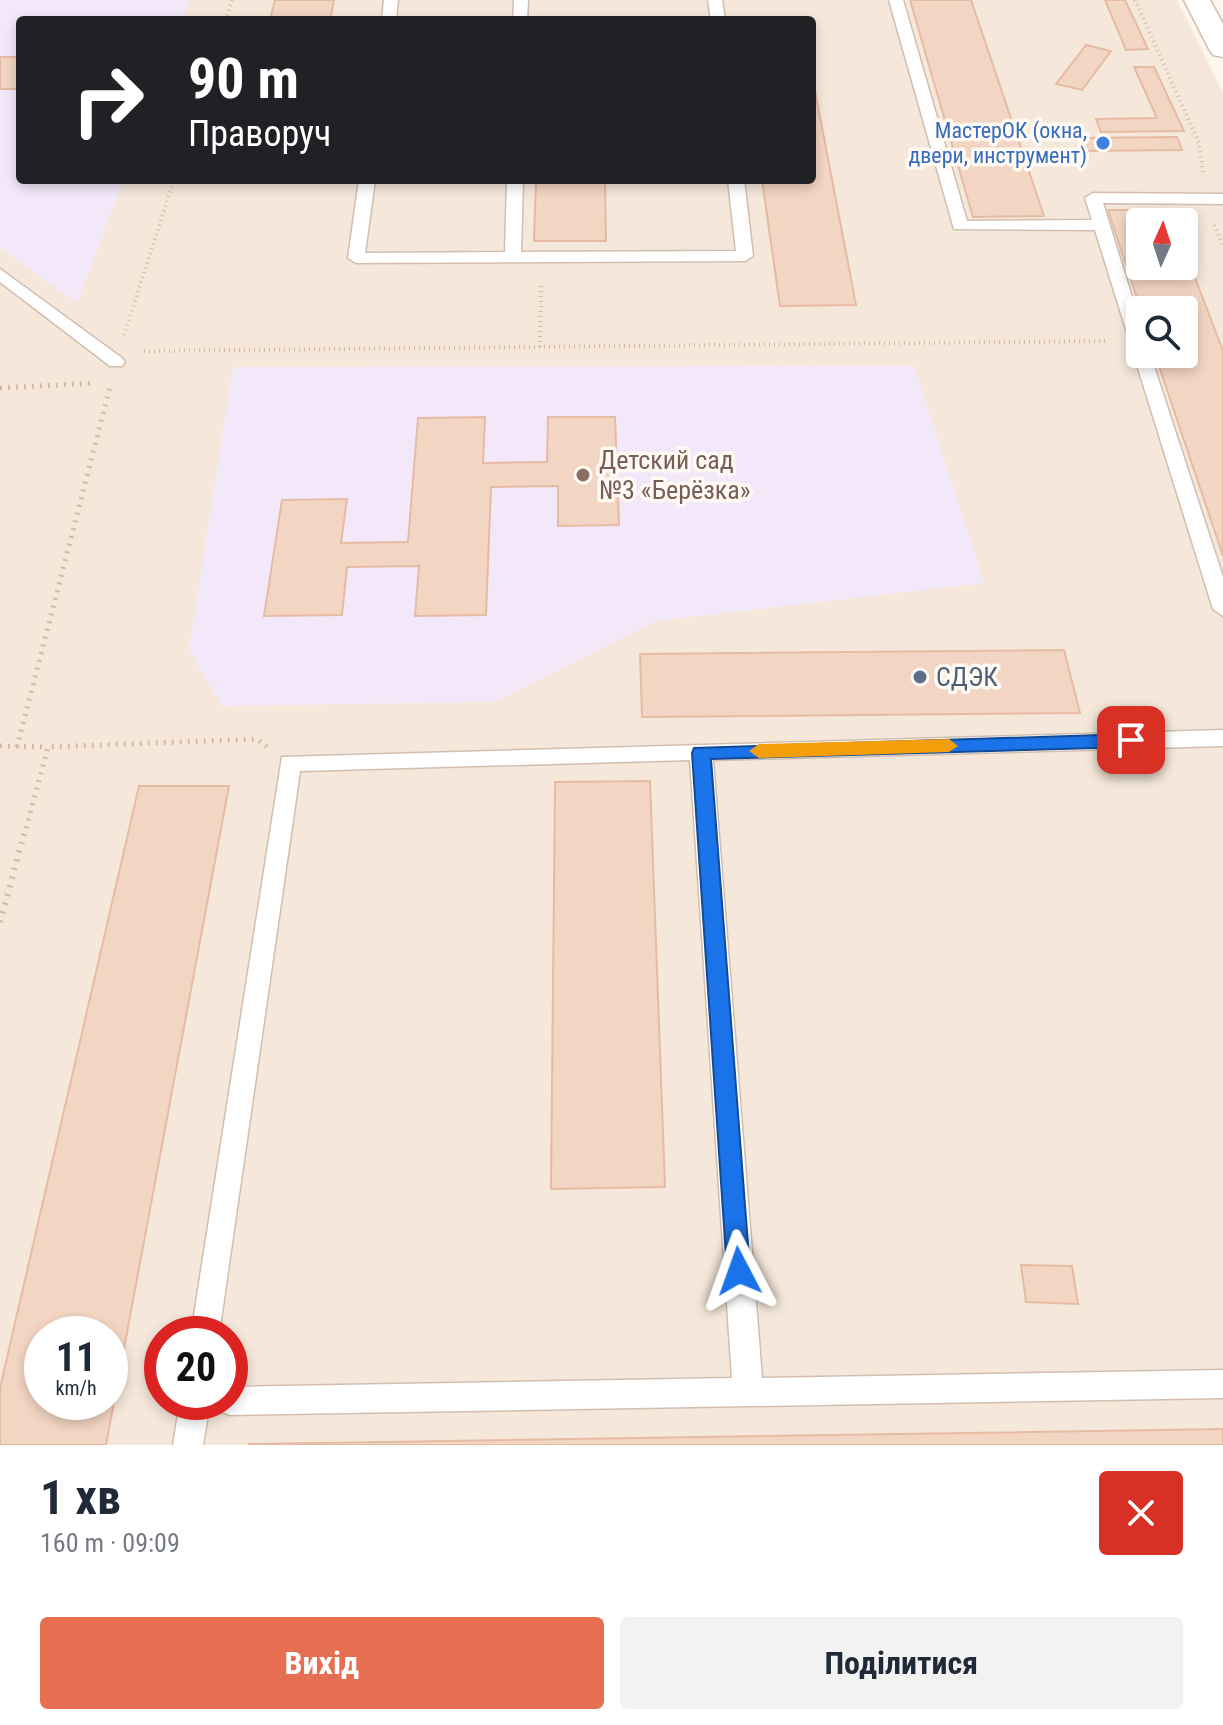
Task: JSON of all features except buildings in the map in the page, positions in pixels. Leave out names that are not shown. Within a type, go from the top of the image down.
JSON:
[{"type":"street","points":[[1197,0],[1223,49]]},
{"type":"lane","points":[[896,0],[960,226],[1100,225]]},
{"type":"lane","points":[[366,184],[356,258],[745,256],[736,184]]},
{"type":"lane","points":[[513,257],[515,184]]},
{"type":"lane","points":[[1126,308],[1093,198],[1215,198]]},
{"type":"lane","points":[[0,274],[118,357]]},
{"type":"lane","points":[[1145,368],[1219,585],[1223,609]]},
{"type":"lane","points":[[208,1316],[290,763],[1223,738]]},
{"type":"lane","points":[[701,753],[748,1393]]},
{"type":"lane","points":[[248,1401],[1223,1384]]},
{"type":"lane","points":[[188,1445],[192,1420]]},
{"type":"path","points":[[1135,0],[1199,143],[1215,198],[1208,210],[1223,246]]},
{"type":"path","points":[[17,747],[111,382],[173,184]]},
{"type":"path","points":[[540,347],[541,257]]},
{"type":"path","points":[[118,357],[540,347],[1126,349]]},
{"type":"path","points":[[0,388],[111,382]]},
{"type":"path","points":[[0,746],[257,739],[290,763]]},
{"type":"path","points":[[0,922],[48,747]]},
{"type":"shaded area","points":[[0,0],[1177,0],[1223,93],[1223,1445],[0,1445]]},
{"type":"shaded area","points":[[0,0],[190,0],[184,16],[16,16],[16,184],[122,184],[77,303],[0,248]]},
{"type":"shaded area","name":"Детский сад №3 «Берёзка»","points":[[914,366],[984,583],[656,621],[495,702],[222,706],[189,650],[233,367]]},
{"type":"slow traffic","points":[[759,751],[949,746]]},
{"type":"place","name":"МастерОК (окна, двери, инструмент)","points":[[1103,143]]},
{"type":"place","name":"Детский сад №3 «Берёзка»","points":[[583,475]]},
{"type":"place","name":"СДЭК","points":[[920,677]]},
{"type":"route","points":[[739,1271],[701,753],[1131,740]]}]
